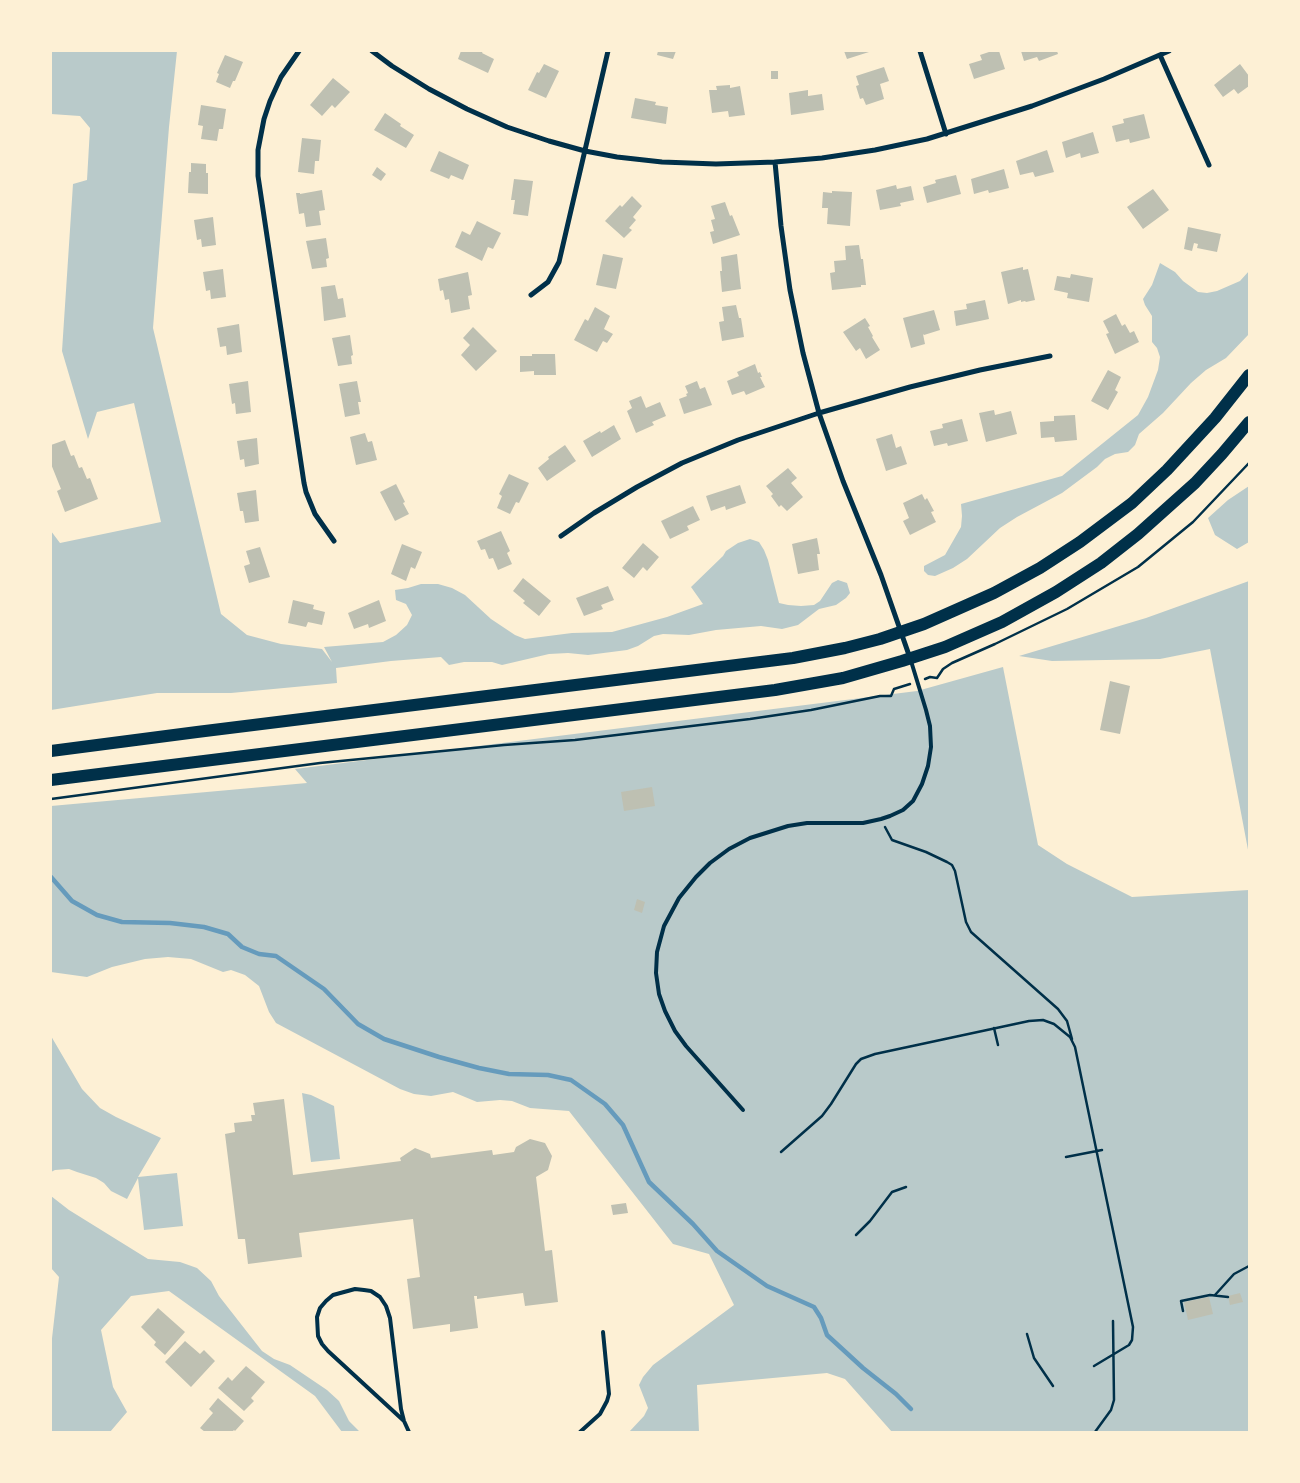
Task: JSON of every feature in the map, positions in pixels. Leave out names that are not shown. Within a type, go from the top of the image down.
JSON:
[{"type":"main road","points":[[51,751],[793,658],[845,648],[901,632],[968,605],[1015,582],[1062,555],[1099,529],[1132,503],[1167,470],[1215,418],[1249,375]]},
{"type":"main road","points":[[51,780],[775,690],[843,678],[910,659],[1002,622],[1056,592],[1101,563],[1138,534],[1189,489],[1218,459],[1249,422]]},
{"type":"street","points":[[299,51],[281,77],[264,119],[258,150],[258,176],[306,492],[315,514],[334,541]]},
{"type":"street","points":[[372,51],[429,89],[467,110],[507,127],[549,141],[617,157],[662,162],[716,164],[822,158],[875,150],[946,134],[1032,106],[1104,79],[1169,51]]},
{"type":"street","points":[[532,295],[548,282],[559,262],[608,51]]},
{"type":"street","points":[[920,51],[946,134]]},
{"type":"street","points":[[1160,55],[1208,165]]},
{"type":"street","points":[[775,162],[790,290],[803,353],[819,413],[843,481],[881,576],[910,659]]},
{"type":"street","points":[[561,536],[637,486],[682,463],[738,440],[819,413],[910,387],[1050,356]]},
{"type":"lane","points":[[743,1110],[686,1046],[675,1031],[665,1011],[659,994],[656,973],[657,952],[668,917],[679,898],[710,863],[729,849],[750,838],[788,826],[808,823],[864,823],[890,816],[903,810],[913,801],[922,784],[928,766],[931,747],[930,726],[910,659]]},
{"type":"lane","points":[[404,1420],[322,1344],[318,1336],[317,1317],[320,1308],[333,1295],[355,1289],[371,1291],[380,1297],[386,1306],[390,1318],[401,1409],[409,1432]]},
{"type":"lane","points":[[580,1432],[600,1414],[608,1401],[609,1394],[603,1332]]},
{"type":"path","points":[[51,799],[320,764],[504,745],[575,740],[750,719],[811,710],[880,696],[890,696],[894,690]]},
{"type":"path","points":[[881,819],[892,840],[926,852],[952,866],[966,922],[971,932],[1058,1009],[1067,1021],[1074,1043],[1133,1327],[1132,1340],[1129,1345],[1094,1366]]},
{"type":"path","points":[[781,1152],[822,1116],[856,1064],[861,1059],[874,1054],[994,1028],[1043,1020],[1054,1024],[1066,1033],[1074,1043]]},
{"type":"path","points":[[994,1028],[998,1045]]},
{"type":"path","points":[[1066,1157],[1102,1150]]},
{"type":"path","points":[[856,1236],[892,1192],[906,1187]]},
{"type":"path","points":[[1215,1295],[1234,1274],[1249,1266]]},
{"type":"path","points":[[1183,1311],[1181,1301],[1215,1295],[1228,1297]]},
{"type":"path","points":[[1095,1432],[1113,1407],[1113,1321]]},
{"type":"path","points":[[1027,1334],[1034,1358],[1053,1386]]},
{"type":"shaded area","points":[[51,51],[177,51],[153,328],[221,614],[247,635],[281,644],[322,649],[332,662],[324,647],[383,642],[396,635],[407,625],[412,615],[406,604],[396,600],[395,590],[421,584],[438,584],[452,588],[465,595],[491,619],[515,635],[525,639],[572,633],[612,632],[667,617],[703,604],[691,587],[726,551],[738,543],[750,539],[759,542],[764,550],[779,603],[801,606],[814,605],[820,601],[832,583],[838,580],[847,583],[850,593],[836,605],[819,609],[798,625],[782,629],[761,626],[716,630],[689,635],[663,634],[654,636],[638,646],[627,650],[588,655],[549,654],[502,665],[492,662],[464,662],[449,665],[441,657],[391,661],[336,668],[337,683],[231,693],[157,693],[51,710],[51,531],[60,543],[161,522],[134,403],[97,412],[88,439],[62,351],[73,184],[87,180],[90,128],[80,116],[51,114]]},
{"type":"shaded area","points":[[1160,263],[1175,272],[1183,281],[1198,292],[1207,293],[1217,291],[1240,281],[1249,271],[1249,334],[1226,358],[1206,370],[1191,383],[1163,413],[1139,434],[1135,445],[1128,452],[1115,454],[1105,459],[1062,493],[1000,528],[967,559],[953,568],[935,576],[928,575],[924,571],[924,566],[945,555],[961,527],[961,504],[1062,476],[1138,415],[1148,397],[1158,370],[1160,357],[1157,348],[1152,342],[1152,316],[1143,299],[1152,285]]},
{"type":"shaded area","points":[[1249,486],[1249,542],[1237,549],[1215,535],[1208,518],[1228,500]]},
{"type":"shaded area","points":[[1249,581],[1249,855],[1210,649],[1160,659],[1052,661],[1019,656],[1146,618]]},
{"type":"shaded area","points":[[1003,667],[1038,845],[1067,864],[1132,897],[1249,890],[1249,1432],[892,1432],[845,1379],[827,1373],[697,1385],[699,1432],[629,1432],[644,1416],[648,1408],[639,1385],[643,1377],[653,1365],[734,1305],[709,1254],[673,1244],[569,1111],[530,1108],[512,1101],[477,1102],[453,1092],[431,1096],[414,1094],[400,1089],[276,1023],[269,1012],[259,986],[245,975],[231,970],[223,972],[191,959],[168,957],[145,959],[112,967],[87,977],[51,972],[51,806],[307,783],[295,769],[917,691]]},
{"type":"shaded area","points":[[51,1036],[82,1089],[100,1108],[161,1138],[138,1177],[177,1173],[183,1226],[144,1230],[138,1178],[127,1199],[111,1191],[96,1178],[69,1169],[51,1172]]},
{"type":"shaded area","points":[[302,1093],[311,1095],[334,1106],[340,1159],[311,1162]]},
{"type":"shaded area","points":[[51,1196],[69,1210],[148,1259],[180,1262],[197,1268],[211,1281],[219,1296],[262,1351],[274,1359],[290,1365],[327,1390],[339,1401],[349,1421],[360,1432],[342,1432],[315,1396],[169,1291],[131,1296],[101,1330],[113,1387],[127,1412],[110,1432],[51,1432],[51,1347],[59,1277],[51,1268]]},
{"type":"building","points":[[461,51],[483,51],[482,53],[494,59],[488,73],[458,59]]},
{"type":"building","points":[[658,51],[676,51],[673,59],[657,55]]},
{"type":"building","points":[[844,51],[869,51],[869,52],[847,59]]},
{"type":"building","points":[[999,51],[1005,69],[974,79],[969,64],[982,60],[980,55]]},
{"type":"building","points":[[1021,51],[1057,51],[1058,54],[1039,61],[1037,57],[1024,61]]},
{"type":"building","points":[[225,55],[243,62],[230,88],[216,82],[219,74],[217,73]]},
{"type":"building","points":[[544,64],[559,71],[546,98],[528,90],[537,72],[539,73]]},
{"type":"building","points":[[1240,64],[1249,76],[1249,86],[1238,94],[1234,89],[1223,97],[1214,85]]},
{"type":"building","points":[[884,67],[889,81],[880,84],[884,99],[866,105],[863,98],[860,99],[856,86],[859,85],[856,76]]},
{"type":"building","points":[[771,71],[778,71],[778,79],[771,79]]},
{"type":"building","points":[[333,78],[350,92],[335,108],[332,105],[322,116],[310,105]]},
{"type":"building","points":[[730,85],[730,88],[740,86],[745,115],[729,117],[728,111],[712,113],[709,90],[717,90],[716,86]]},
{"type":"building","points":[[808,90],[808,96],[822,94],[824,110],[791,115],[789,93]]},
{"type":"building","points":[[635,98],[656,102],[655,105],[668,107],[666,124],[631,118]]},
{"type":"building","points":[[201,105],[226,109],[223,129],[219,129],[217,141],[201,139],[203,126],[198,125]]},
{"type":"building","points":[[385,113],[414,135],[406,148],[374,130]]},
{"type":"building","points":[[1144,114],[1150,138],[1130,143],[1129,139],[1116,142],[1112,126],[1124,123],[1123,119]]},
{"type":"building","points":[[1093,132],[1099,153],[1081,158],[1080,153],[1066,158],[1062,142]]},
{"type":"building","points":[[302,138],[321,140],[319,161],[315,161],[314,174],[298,172]]},
{"type":"building","points":[[1047,150],[1054,172],[1035,177],[1033,172],[1020,175],[1016,161]]},
{"type":"building","points":[[439,151],[469,165],[463,180],[451,175],[449,179],[430,171]]},
{"type":"building","points":[[191,163],[206,164],[208,194],[188,193]]},
{"type":"building","points":[[377,167],[386,174],[381,181],[372,175]]},
{"type":"building","points":[[1004,169],[1009,188],[989,193],[988,190],[974,194],[971,179]]},
{"type":"building","points":[[956,175],[961,194],[927,203],[923,187],[936,183],[935,180]]},
{"type":"building","points":[[514,179],[533,181],[528,216],[513,214],[515,200],[511,200]]},
{"type":"building","points":[[896,185],[897,189],[911,186],[914,200],[900,203],[901,206],[880,210],[876,190]]},
{"type":"building","points":[[1153,189],[1169,210],[1143,229],[1127,207]]},
{"type":"building","points":[[322,190],[325,210],[319,211],[321,225],[306,227],[304,213],[299,214],[296,193]]},
{"type":"building","points":[[832,191],[852,192],[850,226],[827,224],[828,208],[822,208],[823,192],[832,193]]},
{"type":"building","points":[[632,196],[642,206],[633,217],[636,220],[629,228],[632,230],[624,238],[605,221],[620,205],[622,207]]},
{"type":"building","points":[[725,202],[740,235],[713,244],[710,232],[714,231],[711,220],[715,219],[711,206]]},
{"type":"building","points":[[213,217],[216,245],[202,247],[201,239],[197,240],[194,220]]},
{"type":"building","points":[[477,221],[501,233],[493,249],[488,247],[482,261],[455,247],[462,231],[470,235]]},
{"type":"building","points":[[1188,227],[1221,234],[1217,252],[1197,248],[1198,244],[1194,243],[1192,251],[1184,249]]},
{"type":"building","points":[[326,238],[329,258],[326,259],[327,267],[312,269],[306,241]]},
{"type":"building","points":[[859,245],[861,259],[863,259],[866,285],[832,290],[830,273],[835,272],[834,261],[846,260],[845,246]]},
{"type":"building","points":[[603,254],[623,258],[616,289],[596,285]]},
{"type":"building","points":[[737,254],[741,289],[722,292],[721,257]]},
{"type":"building","points":[[1023,267],[1023,270],[1028,269],[1035,300],[1021,302],[1021,300],[1008,304],[1001,272]]},
{"type":"building","points":[[223,269],[226,297],[211,299],[210,290],[206,291],[203,272]]},
{"type":"building","points":[[468,272],[472,295],[468,296],[470,309],[451,313],[449,299],[445,300],[443,290],[440,291],[438,279]]},
{"type":"building","points":[[1071,274],[1093,278],[1089,302],[1067,298],[1068,293],[1054,290],[1057,276],[1070,278]]},
{"type":"building","points":[[335,285],[338,299],[343,298],[346,317],[324,321],[321,287]]},
{"type":"building","points":[[985,300],[989,319],[956,326],[954,311],[967,309],[966,304]]},
{"type":"building","points":[[736,305],[739,318],[741,318],[744,337],[722,341],[719,322],[724,321],[722,307]]},
{"type":"building","points":[[595,307],[610,316],[604,329],[613,334],[607,343],[603,341],[597,352],[574,340],[585,319],[588,321]]},
{"type":"building","points":[[934,310],[940,330],[923,334],[925,344],[911,348],[903,318]]},
{"type":"building","points":[[1116,314],[1122,326],[1125,324],[1130,333],[1134,331],[1139,342],[1115,354],[1106,334],[1109,333],[1103,321]]},
{"type":"building","points":[[865,318],[870,326],[868,327],[872,337],[880,350],[866,359],[860,348],[856,351],[843,332]]},
{"type":"building","points":[[239,324],[242,352],[227,355],[226,346],[220,347],[217,328]]},
{"type":"building","points":[[473,327],[497,351],[476,371],[461,355],[470,345],[463,338]]},
{"type":"building","points":[[350,335],[353,355],[351,356],[352,364],[338,366],[332,338]]},
{"type":"building","points":[[532,354],[555,354],[556,375],[534,375],[534,371],[520,372],[520,356],[532,356]]},
{"type":"building","points":[[755,364],[765,387],[746,395],[744,391],[732,395],[727,381],[739,376],[737,372]]},
{"type":"building","points":[[1108,370],[1121,377],[1115,390],[1118,392],[1108,410],[1091,401]]},
{"type":"building","points":[[248,381],[251,412],[236,414],[235,403],[232,404],[229,384]]},
{"type":"building","points":[[357,381],[361,402],[358,402],[360,414],[345,417],[339,384]]},
{"type":"building","points":[[697,381],[700,389],[705,387],[712,405],[684,414],[679,399],[687,396],[686,394],[688,393],[685,386]]},
{"type":"building","points":[[641,396],[646,408],[660,402],[666,416],[652,422],[654,425],[636,433],[627,411],[632,408],[629,401]]},
{"type":"building","points":[[994,410],[995,415],[1011,411],[1017,434],[986,442],[979,413]]},
{"type":"building","points":[[1075,415],[1077,440],[1055,442],[1054,437],[1041,438],[1040,422],[1054,421],[1054,416]]},
{"type":"building","points":[[962,419],[968,441],[948,446],[947,443],[934,446],[930,431],[943,428],[942,424]]},
{"type":"building","points":[[614,425],[621,439],[592,457],[583,441]]},
{"type":"building","points":[[365,433],[368,442],[372,441],[377,460],[356,465],[350,437]]},
{"type":"building","points":[[892,434],[896,448],[901,446],[907,464],[886,471],[876,439]]},
{"type":"building","points":[[257,438],[259,464],[245,467],[244,459],[240,460],[237,441]]},
{"type":"building","points":[[65,440],[71,456],[74,455],[79,468],[82,467],[87,479],[90,478],[98,499],[65,512],[57,491],[61,489],[51,464],[51,445]]},
{"type":"building","points":[[565,445],[576,461],[547,481],[538,468],[549,459],[548,457]]},
{"type":"building","points":[[788,468],[797,478],[791,483],[803,497],[787,511],[781,505],[779,507],[771,496],[773,494],[766,486]]},
{"type":"building","points":[[509,474],[529,483],[519,503],[516,502],[510,514],[497,508],[502,496],[499,494]]},
{"type":"building","points":[[396,484],[409,514],[395,521],[380,492]]},
{"type":"building","points":[[740,485],[746,503],[726,510],[725,506],[711,511],[706,496]]},
{"type":"building","points":[[256,490],[259,521],[245,523],[243,511],[240,511],[237,493]]},
{"type":"building","points":[[922,494],[925,500],[927,498],[934,511],[931,512],[936,522],[910,535],[903,521],[909,518],[903,503]]},
{"type":"building","points":[[693,506],[700,520],[687,526],[689,530],[670,539],[661,521]]},
{"type":"building","points":[[501,531],[510,551],[507,553],[512,564],[498,570],[493,558],[489,559],[485,549],[481,550],[477,541]]},
{"type":"building","points":[[817,538],[820,554],[817,554],[819,570],[798,574],[792,544]]},
{"type":"building","points":[[643,543],[659,557],[647,571],[643,567],[634,578],[622,568]]},
{"type":"building","points":[[402,544],[422,552],[415,569],[411,567],[406,581],[391,574]]},
{"type":"building","points":[[260,547],[270,577],[249,583],[244,566],[250,564],[246,551]]},
{"type":"building","points":[[523,578],[551,601],[539,616],[523,603],[525,601],[513,591]]},
{"type":"building","points":[[608,586],[614,600],[601,605],[603,609],[584,616],[576,598]]},
{"type":"building","points":[[293,600],[314,605],[313,609],[325,612],[322,625],[308,622],[306,627],[288,623]]},
{"type":"building","points":[[379,600],[386,621],[369,628],[368,624],[354,629],[348,613]]},
{"type":"building","points":[[1110,681],[1130,686],[1120,734],[1100,730]]},
{"type":"building","points":[[652,787],[655,806],[624,811],[621,792]]},
{"type":"building","points":[[637,899],[645,902],[642,913],[634,910]]},
{"type":"building","points":[[284,1099],[293,1175],[401,1161],[400,1158],[415,1148],[430,1154],[431,1158],[492,1150],[493,1155],[514,1152],[516,1147],[530,1139],[545,1143],[552,1156],[548,1170],[536,1177],[545,1251],[552,1250],[558,1302],[525,1306],[523,1293],[477,1299],[477,1296],[474,1296],[478,1328],[450,1332],[450,1324],[413,1329],[407,1279],[420,1277],[413,1219],[299,1233],[302,1257],[248,1264],[245,1239],[238,1239],[225,1134],[235,1132],[234,1123],[252,1121],[251,1115],[255,1115],[253,1103]]},
{"type":"building","points":[[626,1203],[628,1213],[613,1215],[611,1205]]},
{"type":"building","points":[[1240,1293],[1243,1302],[1230,1305],[1228,1296]]},
{"type":"building","points":[[1209,1297],[1213,1314],[1188,1320],[1184,1302]]},
{"type":"building","points":[[158,1308],[185,1332],[165,1355],[154,1345],[156,1342],[141,1327]]},
{"type":"building","points":[[185,1341],[200,1354],[204,1350],[215,1361],[191,1387],[165,1362]]},
{"type":"building","points":[[246,1366],[265,1382],[251,1398],[254,1401],[244,1411],[218,1388],[228,1377],[232,1381]]},
{"type":"building","points":[[218,1398],[244,1421],[235,1431],[205,1432],[200,1428],[213,1413],[209,1409]]},
{"type":"waterway","points":[[51,877],[72,901],[97,915],[122,922],[170,923],[204,927],[228,934],[242,947],[259,954],[276,956],[324,989],[358,1024],[384,1039],[479,1068],[509,1074],[548,1075],[571,1080],[605,1104],[623,1125],[649,1182],[693,1224],[717,1251],[767,1286],[814,1307],[821,1318],[827,1335],[911,1409]]}]
